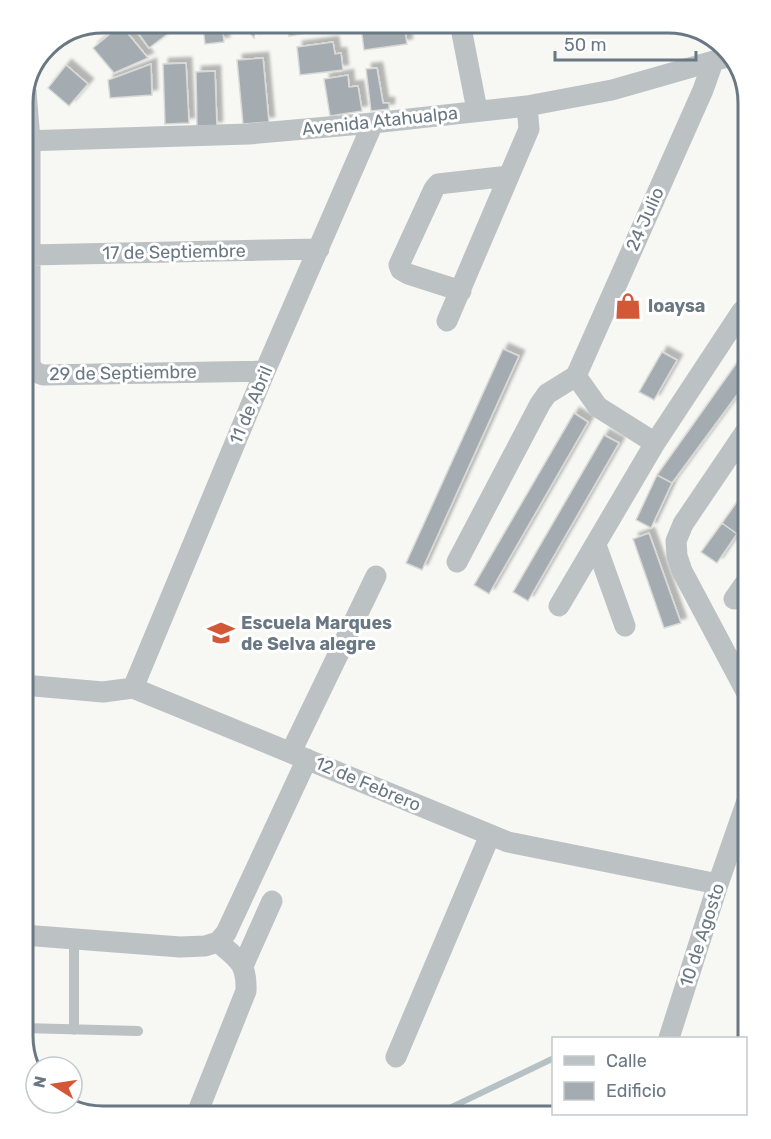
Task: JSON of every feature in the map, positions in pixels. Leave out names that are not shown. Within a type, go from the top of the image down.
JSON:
[{"type":"street","points":[[462,33],[477,110]]},
{"type":"street","name":"Avenida Atahualpa","points":[[33,141],[249,134],[527,106],[612,90],[722,59]]},
{"type":"street","name":"24 Julio","points":[[576,376],[703,90],[722,59]]},
{"type":"street","points":[[447,321],[529,129],[527,106]]},
{"type":"street","name":"11 de Abril","points":[[133,688],[265,371],[373,123]]},
{"type":"street","points":[[461,291],[408,274],[401,270],[399,265],[438,184],[509,176]]},
{"type":"street","name":"17 de Septiembre","points":[[33,255],[319,249]]},
{"type":"street","points":[[559,606],[655,443],[738,317]]},
{"type":"street","name":"29 de Septiembre","points":[[33,369],[43,375],[265,371]]},
{"type":"street","points":[[457,562],[540,404],[547,394],[576,376],[598,407],[655,443]]},
{"type":"street","points":[[738,443],[692,510],[676,541],[677,556],[682,571],[738,675]]},
{"type":"street","points":[[596,545],[626,626]]},
{"type":"street","points":[[33,936],[180,947],[205,946],[218,942],[226,933],[242,902],[299,755],[376,576]]},
{"type":"street","points":[[734,599],[738,593]]},
{"type":"street","name":"12 de Febrero","points":[[33,686],[103,692],[133,688],[508,843],[718,884]]},
{"type":"street","name":"10 de Agosto","points":[[669,1037],[738,827]]},
{"type":"street","points":[[396,1057],[490,835]]},
{"type":"street","points":[[243,966],[272,901]]},
{"type":"street","points":[[200,1106],[246,991],[243,966],[218,942]]},
{"type":"lane","points":[[74,939],[74,1030]]},
{"type":"lane","points":[[33,1029],[138,1031]]},
{"type":"building","points":[[111,33],[128,33],[148,58],[114,73],[93,48]]},
{"type":"building","points":[[138,33],[169,33],[149,48]]},
{"type":"building","points":[[204,33],[223,33],[224,42],[205,44]]},
{"type":"building","points":[[289,33],[306,33],[289,36]]},
{"type":"building","points":[[362,33],[405,33],[407,44],[364,50]]},
{"type":"building","points":[[333,42],[335,54],[341,53],[343,70],[300,75],[297,47]]},
{"type":"building","points":[[263,58],[269,122],[243,124],[237,60]]},
{"type":"building","points":[[186,63],[189,123],[165,124],[163,64]]},
{"type":"building","points":[[151,64],[152,95],[110,98],[108,80]]},
{"type":"building","points":[[66,65],[88,84],[69,106],[48,88]]},
{"type":"building","points":[[377,68],[383,103],[389,103],[389,109],[371,111],[366,69]]},
{"type":"building","points":[[215,71],[217,127],[197,127],[196,72]]},
{"type":"building","points":[[348,75],[349,87],[358,86],[362,111],[330,116],[324,79]]},
{"type":"building","points":[[503,349],[519,356],[422,570],[406,563]]},
{"type":"building","points":[[662,352],[677,360],[654,400],[639,392]]},
{"type":"building","points":[[738,361],[738,394],[672,483],[657,475]]},
{"type":"building","points":[[574,413],[588,422],[489,594],[474,585]]},
{"type":"building","points":[[604,435],[619,443],[528,601],[513,592]]},
{"type":"building","points":[[657,475],[672,483],[651,528],[636,520]]},
{"type":"building","points":[[738,501],[737,534],[722,523]]},
{"type":"building","points":[[722,523],[737,534],[717,563],[701,552]]},
{"type":"building","points":[[649,533],[681,623],[664,628],[633,539]]},
{"type":"waterway","points":[[454,1106],[552,1059]]},
{"type":"place","name":"loaysa","points":[[628,306]]},
{"type":"place","name":"Escuela Marques de Selva alegre","points":[[221,633]]}]
